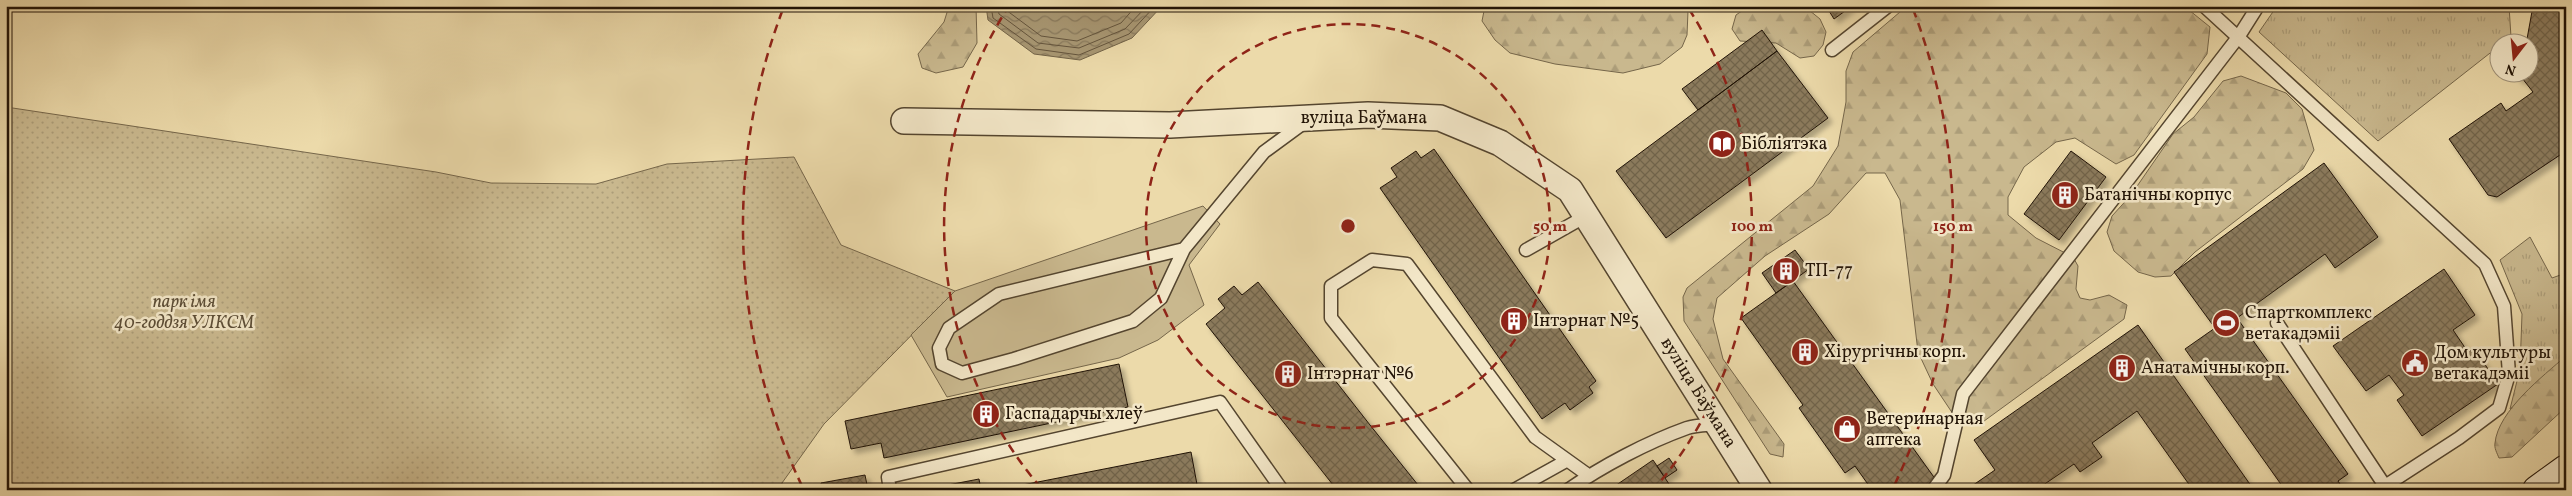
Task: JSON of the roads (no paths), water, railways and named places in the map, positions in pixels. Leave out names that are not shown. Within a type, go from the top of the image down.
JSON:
[{"type":"street","name":"вуліца Баўмана","points":[[904,121],[1170,125],[1368,115],[1440,118],[1508,148],[1570,190],[1758,490]]},
{"type":"street","points":[[2536,490],[2566,469]]},
{"type":"lane","points":[[1832,50],[1888,6]]},
{"type":"lane","points":[[2204,6],[2485,264],[2504,306],[2509,374],[2499,408],[2460,438],[2385,486],[2278,323]]},
{"type":"lane","points":[[1933,490],[1944,476],[1963,394],[2238,36],[2258,6]]},
{"type":"lane","points":[[1184,249],[1000,294],[949,328],[939,348],[942,364],[962,372],[1014,359],[1133,321],[1161,298],[1184,249],[1264,152],[1311,118]]},
{"type":"lane","points":[[1526,250],[1586,216]]},
{"type":"lane","points":[[1468,490],[1331,318],[1331,286],[1372,260],[1407,264],[1535,437],[1588,475]]},
{"type":"lane","points":[[890,490],[888,477],[1220,402],[1282,490]]},
{"type":"lane","points":[[1568,490],[1588,475],[1688,428],[1718,424]]},
{"type":"lane","points":[[1514,490],[1566,461]]},
{"type":"water","points":[[986,6],[1162,6],[1132,38],[1080,60],[1034,54],[988,20]]},
{"type":"place","name":"Бібліятэка","points":[[1722,144]]},
{"type":"place","name":"Батанічны корпус","points":[[2065,195]]},
{"type":"place","name":"ТП-77","points":[[1786,271]]},
{"type":"place","name":"Інтэрнат №5","points":[[1514,321]]},
{"type":"place","name":"Спарткомплекс ветакадэміі","points":[[2226,323]]},
{"type":"place","name":"Хірургічны корп.","points":[[1805,352]]},
{"type":"place","name":"Дом культуры ветакадэміі","points":[[2415,363]]},
{"type":"place","name":"Анатамічны корп.","points":[[2122,368]]},
{"type":"place","name":"Інтэрнат №6","points":[[1288,374]]},
{"type":"place","name":"Гаспадарчы хлеў","points":[[986,414]]},
{"type":"place","name":"Ветеринарная аптека","points":[[1847,429]]},
{"type":"park label","name":"парк імя 40-годдзя УЛКСМ","points":[[184,312]]}]
